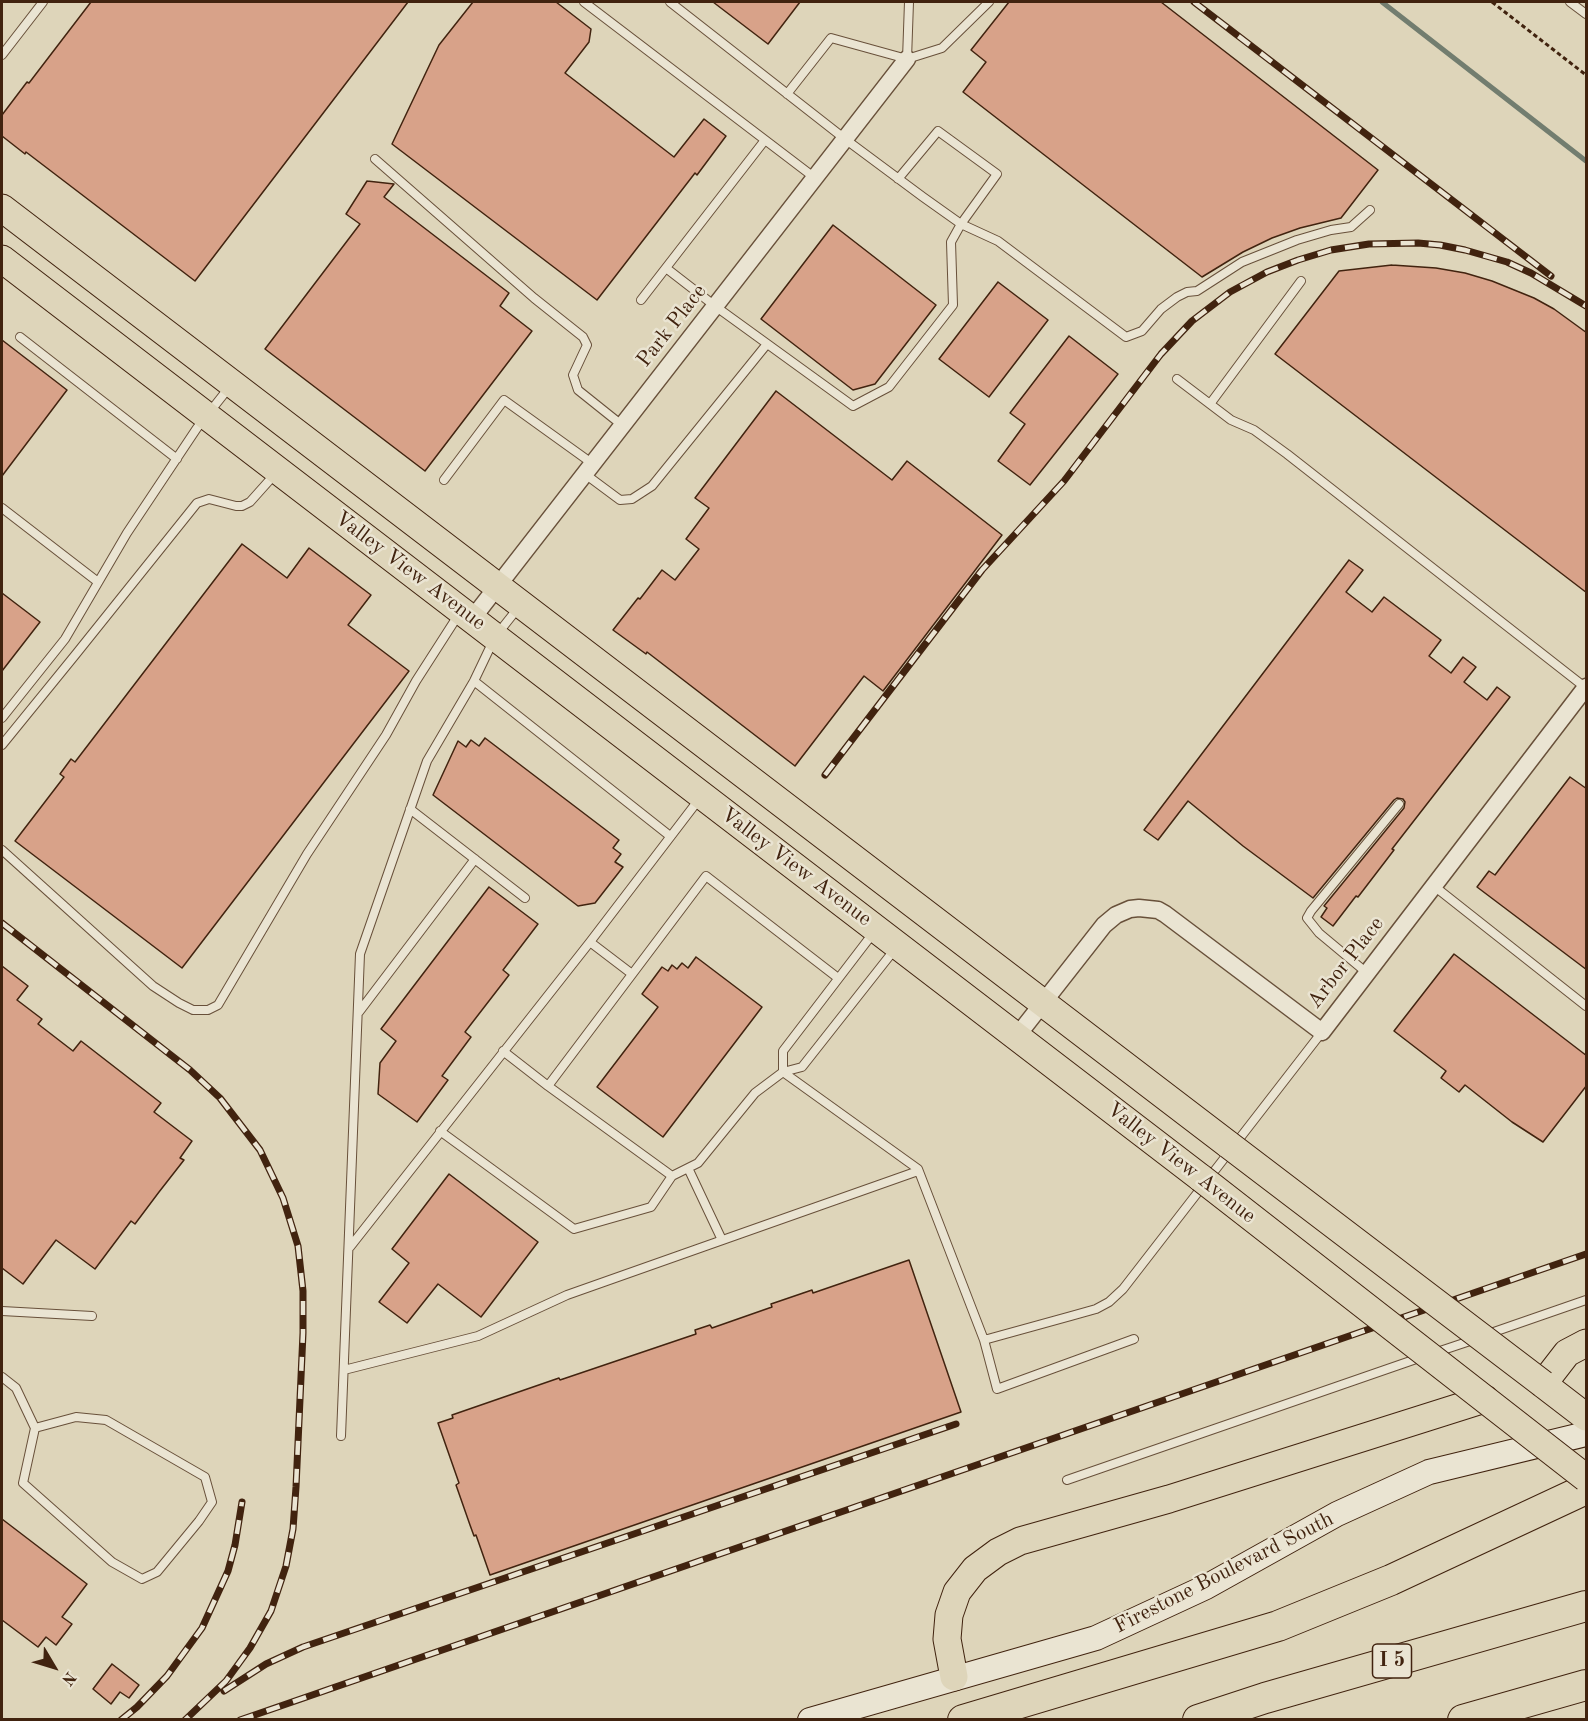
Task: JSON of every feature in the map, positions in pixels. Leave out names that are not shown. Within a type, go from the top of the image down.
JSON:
[{"type":"highway","points":[[963,1719],[1278,1626],[1380,1584],[1587,1489]]},
{"type":"highway","name":"I 5","points":[[1198,1719],[1587,1606]]},
{"type":"highway","points":[[1463,1719],[1587,1686]]},
{"type":"main road","name":"Valley View Avenue","points":[[2,208],[1587,1417]]},
{"type":"main road","name":"Valley View Avenue","points":[[2,259],[1017,1036],[1587,1478]]},
{"type":"main road","points":[[1543,1384],[1567,1353],[1587,1343]]},
{"type":"main road","points":[[954,1677],[946,1639],[949,1615],[957,1593],[975,1569],[998,1552],[1020,1541],[1169,1499],[1485,1399]]},
{"type":"street","name":"Park Place","points":[[466,615],[497,587],[907,59]]},
{"type":"street","name":"Arbor Place","points":[[1017,1036],[1110,920],[1130,909],[1149,908],[1165,914],[1322,1032],[1586,687]]},
{"type":"street","name":"Firestone Boulevard South","points":[[810,1719],[1096,1638],[1206,1587],[1337,1514],[1429,1472],[1576,1436]]},
{"type":"lane","points":[[2,55],[43,2]]},
{"type":"lane","points":[[584,2],[815,178]]},
{"type":"lane","points":[[670,2],[898,179],[961,224],[998,241],[1126,337],[1142,331],[1161,309],[1177,297],[1187,292],[1197,291],[1242,262],[1297,240],[1351,227],[1370,210]]},
{"type":"lane","points":[[907,59],[909,2]]},
{"type":"lane","points":[[788,94],[831,38],[907,59],[942,48],[988,2]]},
{"type":"lane","points":[[1570,2],[1587,14]]},
{"type":"lane","points":[[666,268],[853,406],[889,387],[953,304],[951,242],[961,224],[997,174],[938,131],[898,179]]},
{"type":"lane","points":[[641,300],[765,140]]},
{"type":"lane","points":[[375,159],[534,298],[583,337],[587,345],[573,375],[578,390],[623,426]]},
{"type":"lane","points":[[1210,404],[1301,281]]},
{"type":"lane","points":[[20,337],[177,459]]},
{"type":"lane","points":[[444,480],[504,400],[589,469],[620,500],[632,499],[652,486],[767,344]]},
{"type":"lane","points":[[1177,379],[1231,420],[1254,430],[1287,454],[1586,687]]},
{"type":"lane","points":[[2,718],[65,639],[127,534],[206,416],[232,384]]},
{"type":"lane","points":[[2,745],[197,502],[209,499],[242,506],[250,502],[278,470]]},
{"type":"lane","points":[[2,508],[98,582]]},
{"type":"lane","points":[[341,1436],[360,954],[427,761],[474,681],[495,637],[520,605]]},
{"type":"lane","points":[[2,850],[153,986],[193,1010],[208,1010],[218,1005],[307,854],[386,735],[416,681],[466,615]]},
{"type":"lane","points":[[474,681],[670,836]]},
{"type":"lane","points":[[350,1247],[703,795]]},
{"type":"lane","points":[[1367,973],[1319,933],[1307,918],[1399,804]]},
{"type":"lane","points":[[410,809],[525,898]]},
{"type":"lane","points":[[358,1012],[475,859]]},
{"type":"lane","points":[[548,1086],[706,876],[838,978]]},
{"type":"lane","points":[[1434,886],[1587,1006]]},
{"type":"lane","points":[[783,1072],[783,1051],[876,928]]},
{"type":"lane","points":[[590,942],[632,974]]},
{"type":"lane","points":[[440,1131],[574,1229],[651,1207],[672,1176],[698,1163],[755,1094],[783,1072],[802,1067],[898,945]]},
{"type":"lane","points":[[984,1340],[1088,1311],[1109,1302],[1123,1289],[1322,1032]]},
{"type":"lane","points":[[503,1051],[672,1176]]},
{"type":"lane","points":[[783,1072],[918,1170],[984,1340],[997,1389],[1134,1339]]},
{"type":"lane","points":[[688,1168],[722,1240]]},
{"type":"lane","points":[[344,1371],[478,1336],[567,1294],[918,1170]]},
{"type":"lane","points":[[1067,1480],[1587,1300]]},
{"type":"lane","points":[[2,1311],[92,1316]]},
{"type":"lane","points":[[2,1377],[16,1388],[35,1428],[23,1483],[112,1562],[142,1579],[157,1572],[200,1521],[212,1502],[205,1477],[106,1420],[76,1416],[35,1428]]},
{"type":"path","points":[[1492,2],[1587,75]]},
{"type":"building","points":[[91,2],[408,2],[195,281],[2,136],[2,115]]},
{"type":"building","points":[[473,2],[556,2],[591,29],[589,42],[565,73],[674,157],[704,119],[726,136],[597,300],[392,144],[439,45]]},
{"type":"building","points":[[713,2],[800,2],[768,44]]},
{"type":"building","points":[[1009,2],[1161,2],[1378,170],[1341,218],[1300,228],[1272,238],[1243,252],[1202,277],[963,92],[986,62],[971,50]]},
{"type":"building","points":[[367,181],[394,184],[384,197],[509,293],[500,306],[532,331],[425,471],[265,349],[360,224],[346,214]]},
{"type":"building","points":[[833,225],[936,305],[875,384],[853,390],[761,319]]},
{"type":"building","points":[[1392,265],[1436,268],[1492,281],[1534,298],[1554,309],[1587,333],[1587,593],[1275,354],[1339,271]]},
{"type":"building","points":[[998,282],[1048,320],[989,397],[939,359]]},
{"type":"building","points":[[1069,336],[1118,374],[1030,485],[998,461],[1025,424],[1010,413]]},
{"type":"building","points":[[2,340],[67,390],[2,476]]},
{"type":"building","points":[[776,391],[892,480],[907,461],[1002,535],[883,691],[864,676],[795,766],[647,652],[646,654],[613,630],[662,570],[675,580],[699,549],[686,539],[709,508],[695,498]]},
{"type":"building","points":[[242,544],[287,578],[309,548],[371,595],[348,625],[409,671],[182,968],[15,841],[64,777],[60,774],[71,759],[75,762]]},
{"type":"building","points":[[1349,560],[1363,570],[1346,592],[1372,612],[1384,597],[1441,640],[1429,656],[1451,673],[1463,657],[1476,667],[1464,682],[1487,700],[1497,687],[1510,697],[1392,849],[1394,850],[1358,897],[1356,896],[1333,926],[1321,917],[1327,908],[1324,906],[1404,808],[1403,799],[1394,800],[1313,898],[1243,846],[1188,801],[1158,840],[1144,830]]},
{"type":"building","points":[[2,593],[40,622],[2,671]]},
{"type":"building","points":[[485,738],[619,840],[613,848],[621,854],[615,862],[623,867],[595,903],[578,906],[433,795],[458,741],[466,747],[471,740],[479,746]]},
{"type":"building","points":[[1570,777],[1587,789],[1587,970],[1477,887],[1489,871],[1495,875]]},
{"type":"building","points":[[489,887],[538,924],[503,970],[509,975],[465,1032],[471,1037],[442,1076],[448,1080],[417,1122],[378,1094],[380,1063],[396,1041],[381,1029]]},
{"type":"building","points":[[1454,954],[1587,1056],[1587,1085],[1543,1142],[1512,1122],[1465,1085],[1459,1092],[1441,1078],[1446,1071],[1394,1031]]},
{"type":"building","points":[[696,957],[762,1007],[663,1137],[597,1087],[658,1007],[642,994],[662,967],[668,971],[672,965],[677,969],[682,963],[688,968]]},
{"type":"building","points":[[2,966],[28,986],[17,1000],[42,1019],[38,1024],[73,1051],[81,1041],[161,1103],[154,1112],[192,1141],[180,1158],[184,1160],[135,1224],[131,1221],[95,1269],[56,1240],[23,1284],[2,1268]]},
{"type":"building","points":[[449,1174],[538,1242],[481,1317],[438,1284],[407,1323],[379,1302],[409,1263],[392,1249]]},
{"type":"building","points":[[909,1260],[961,1412],[490,1575],[456,1485],[459,1483],[438,1423],[453,1418],[452,1415],[559,1378],[560,1380],[696,1334],[695,1330],[710,1325],[712,1328],[772,1307],[771,1304],[812,1290],[813,1293]]},
{"type":"building","points":[[2,1519],[87,1584],[62,1617],[72,1624],[56,1645],[46,1637],[38,1647],[2,1620]]},
{"type":"building","points":[[112,1664],[139,1685],[129,1698],[120,1692],[111,1704],[93,1689]]},
{"type":"waterway","points":[[1382,2],[1586,161]]},
{"type":"railway","points":[[1194,2],[1551,276]]},
{"type":"railway","points":[[825,775],[982,570],[1064,481],[1161,354],[1192,321],[1230,292],[1267,272],[1331,250],[1369,244],[1418,243],[1465,250],[1507,262],[1531,273],[1586,306]]},
{"type":"railway","points":[[2,923],[190,1070],[220,1098],[260,1150],[283,1198],[298,1246],[303,1291],[303,1333],[293,1529],[286,1566],[271,1611],[250,1648],[226,1681],[185,1720]]},
{"type":"railway","points":[[240,1720],[1586,1254]]},
{"type":"railway","points":[[224,1691],[266,1664],[303,1647],[956,1424]]},
{"type":"railway","points":[[121,1720],[167,1676],[202,1628],[228,1571],[242,1502]]}]
